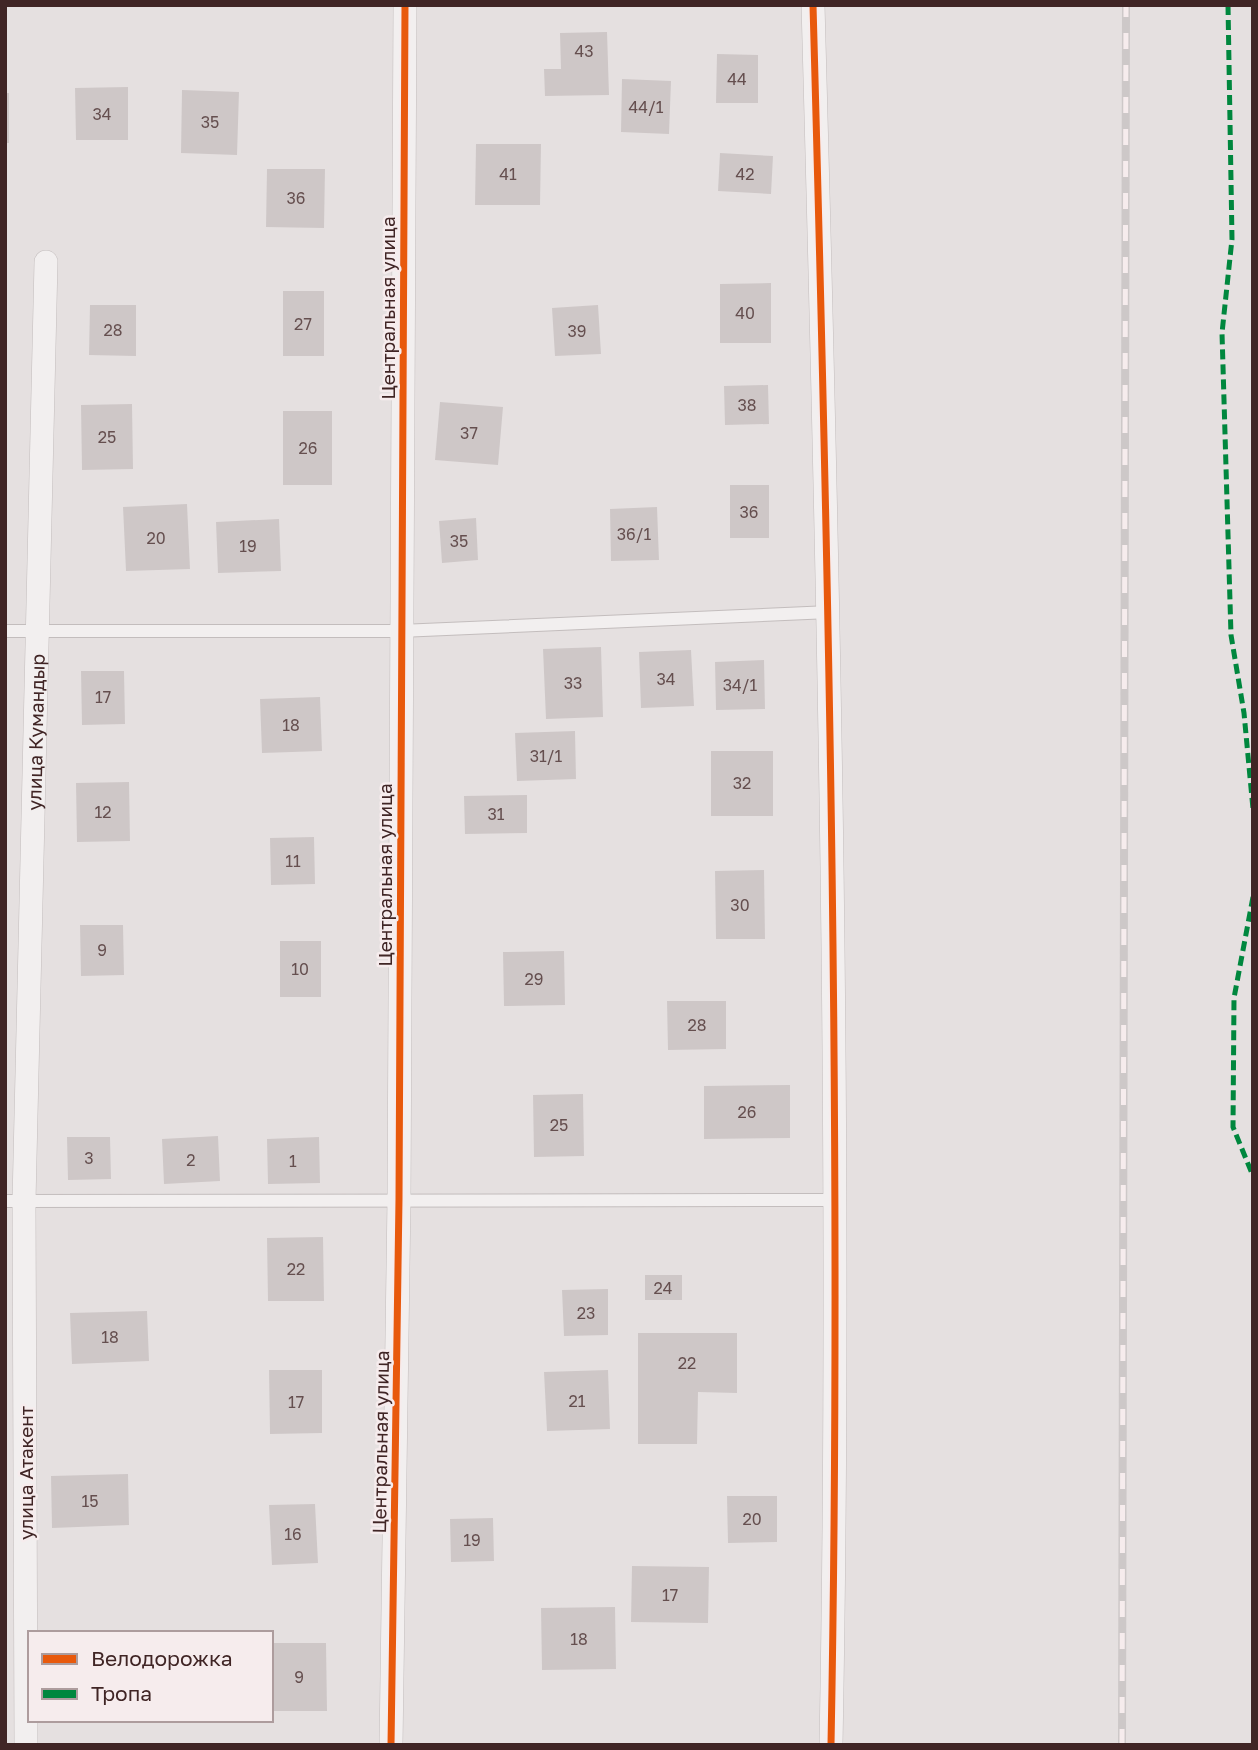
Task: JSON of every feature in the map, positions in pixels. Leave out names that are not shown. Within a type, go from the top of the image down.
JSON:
[{"type":"street","name":"Центральная улица","points":[[391,1745],[399,1199],[405,5]]},
{"type":"street","points":[[813,5],[830,612],[836,1200],[831,1745]]},
{"type":"street","name":"улица Кумандыр","points":[[15,1201],[38,631],[46,262]]},
{"type":"street","name":"улица Атакент","points":[[15,1201],[26,1745]]},
{"type":"lane","points":[[5,631],[400,631],[830,612]]},
{"type":"lane","points":[[15,1201],[836,1200]]},
{"type":"building","points":[[607,32],[609,95],[545,96],[544,69],[561,69],[560,33]]},
{"type":"building","points":[[717,54],[758,55],[758,103],[716,103]]},
{"type":"building","points":[[622,79],[671,81],[669,134],[621,132]]},
{"type":"building","points":[[128,87],[128,140],[76,140],[75,88]]},
{"type":"building","points":[[182,90],[239,92],[237,155],[181,153]]},
{"type":"building","points":[[5,93],[9,93],[9,143],[5,143]]},
{"type":"building","points":[[476,144],[541,144],[540,205],[475,205]]},
{"type":"building","points":[[720,153],[773,156],[771,194],[718,191]]},
{"type":"building","points":[[267,169],[325,169],[324,228],[266,227]]},
{"type":"building","points":[[771,283],[771,343],[720,343],[720,284]]},
{"type":"building","points":[[283,291],[324,291],[324,356],[283,356]]},
{"type":"building","points":[[90,305],[136,305],[136,356],[89,355]]},
{"type":"building","points":[[598,305],[601,354],[555,356],[552,308]]},
{"type":"building","points":[[768,385],[769,424],[725,425],[724,386]]},
{"type":"building","points":[[440,402],[503,407],[498,465],[435,460]]},
{"type":"building","points":[[132,404],[133,469],[82,470],[81,405]]},
{"type":"building","points":[[283,411],[332,411],[332,485],[283,485]]},
{"type":"building","points":[[730,485],[769,485],[769,538],[730,538]]},
{"type":"building","points":[[187,504],[190,569],[126,571],[123,507]]},
{"type":"building","points":[[657,507],[659,560],[611,561],[610,509]]},
{"type":"building","points":[[476,518],[478,560],[442,563],[439,521]]},
{"type":"building","points":[[279,519],[281,571],[218,573],[216,522]]},
{"type":"building","points":[[601,647],[603,717],[546,719],[543,649]]},
{"type":"building","points":[[691,650],[694,706],[641,708],[639,652]]},
{"type":"building","points":[[764,660],[765,709],[716,710],[715,662]]},
{"type":"building","points":[[81,671],[124,671],[125,724],[82,725]]},
{"type":"building","points":[[320,697],[322,751],[262,753],[260,699]]},
{"type":"building","points":[[575,731],[576,779],[517,781],[515,733]]},
{"type":"building","points":[[711,751],[773,751],[773,816],[711,816]]},
{"type":"building","points":[[129,782],[130,841],[77,842],[76,783]]},
{"type":"building","points":[[527,795],[527,833],[465,834],[464,796]]},
{"type":"building","points":[[314,837],[315,884],[271,885],[270,838]]},
{"type":"building","points":[[764,870],[765,939],[716,939],[715,871]]},
{"type":"building","points":[[80,925],[123,925],[124,975],[81,976]]},
{"type":"building","points":[[280,941],[321,941],[321,997],[280,997]]},
{"type":"building","points":[[564,951],[565,1005],[504,1006],[503,952]]},
{"type":"building","points":[[667,1001],[726,1001],[726,1049],[668,1050]]},
{"type":"building","points":[[790,1085],[790,1138],[704,1139],[704,1086]]},
{"type":"building","points":[[583,1094],[584,1156],[534,1157],[533,1095]]},
{"type":"building","points":[[218,1136],[220,1181],[164,1184],[162,1139]]},
{"type":"building","points":[[67,1137],[110,1137],[111,1179],[68,1180]]},
{"type":"building","points":[[319,1137],[320,1183],[268,1184],[267,1139]]},
{"type":"building","points":[[323,1237],[324,1301],[268,1301],[267,1238]]},
{"type":"building","points":[[645,1275],[682,1275],[682,1300],[645,1300]]},
{"type":"building","points":[[608,1289],[608,1335],[564,1336],[562,1290]]},
{"type":"building","points":[[147,1311],[149,1361],[72,1364],[70,1313]]},
{"type":"building","points":[[638,1333],[737,1333],[737,1393],[698,1392],[697,1444],[638,1444]]},
{"type":"building","points":[[269,1370],[322,1370],[322,1433],[270,1434]]},
{"type":"building","points":[[608,1370],[610,1429],[547,1431],[544,1372]]},
{"type":"building","points":[[128,1474],[129,1525],[52,1528],[51,1476]]},
{"type":"building","points":[[727,1496],[777,1496],[777,1542],[728,1543]]},
{"type":"building","points":[[315,1504],[318,1563],[272,1565],[269,1505]]},
{"type":"building","points":[[493,1518],[494,1561],[451,1562],[450,1519]]},
{"type":"building","points":[[632,1566],[709,1567],[708,1623],[631,1622]]},
{"type":"building","points":[[615,1607],[616,1669],[542,1670],[541,1608]]},
{"type":"building","points":[[273,1643],[326,1643],[327,1711],[273,1711]]},
{"type":"railway","points":[[1122,1745],[1126,5]]},
{"type":"marked path","points":[[1228,5],[1232,239],[1222,333],[1231,635],[1244,713],[1253,809]]},
{"type":"marked path","points":[[1253,897],[1234,998],[1233,1127],[1253,1176]]},
{"type":"cycle path","points":[[391,1745],[399,1199],[405,5]]},
{"type":"cycle path","points":[[813,5],[832,875],[835,1310],[831,1745]]}]
